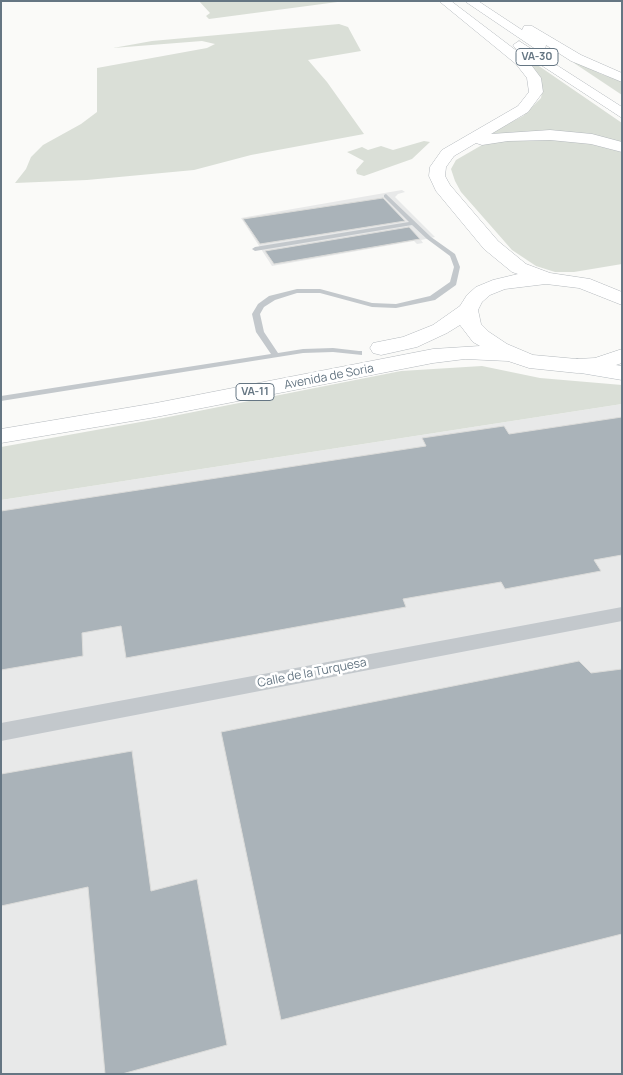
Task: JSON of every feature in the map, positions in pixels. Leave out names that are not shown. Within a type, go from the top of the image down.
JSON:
[{"type":"main road","points":[[444,1],[522,61],[534,78],[536,92],[523,110],[448,153],[438,167],[437,176],[442,187],[491,245],[519,268],[546,278]]},
{"type":"main road","name":"VA-30","points":[[450,1],[507,36],[622,114]]},
{"type":"main road","points":[[471,1],[516,21],[576,58],[622,78]]},
{"type":"main road","name":"VA-30","points":[[471,1],[622,100]]},
{"type":"main road","points":[[448,153],[484,140],[527,135],[592,139],[622,147]]},
{"type":"main road","points":[[486,290],[497,262],[491,245]]},
{"type":"main road","name":"VA-11","points":[[622,299],[600,288],[583,283],[546,278],[516,280],[486,290],[474,299],[468,310],[472,325],[480,337],[509,354],[550,364],[577,366],[598,364],[622,356]]},
{"type":"main road","name":"VA-11","points":[[600,288],[622,288]]},
{"type":"main road","name":"Avenida de Soria","points":[[1,419],[409,342],[440,329],[468,310]]},
{"type":"main road","name":"Avenida de Soria","points":[[1,436],[176,406],[433,356],[465,352],[509,354]]},
{"type":"main road","points":[[577,366],[622,373]]},
{"type":"street","name":"Calle de la Turquesa","points":[[1,732],[622,614]]},
{"type":"lane","points":[[276,356],[260,332],[256,319],[262,306],[272,298],[297,291],[320,291],[372,305],[396,306],[422,301],[447,289],[456,276],[457,267],[453,255],[429,238],[386,196]]},
{"type":"lane","points":[[256,249],[413,223]]},
{"type":"lane","name":"Avenida de Soria","points":[[1,399],[304,352],[333,350],[358,353]]},
{"type":"shaded area","points":[[199,1],[345,1],[209,19],[206,16],[210,13]]},
{"type":"shaded area","points":[[339,24],[348,27],[361,51],[308,60],[327,82],[364,134],[251,155],[194,170],[87,180],[15,183],[26,169],[31,157],[43,145],[81,124],[97,112],[97,68],[207,48],[215,44],[202,41],[113,48],[152,41]]},
{"type":"shaded area","points":[[517,51],[622,123],[622,144],[488,134],[523,116],[541,98],[542,92],[532,66]]},
{"type":"shaded area","points":[[578,62],[601,74],[622,81],[622,95],[574,63]]},
{"type":"shaded area","points":[[515,138],[576,140],[622,152],[622,264],[574,272],[555,272],[536,266],[512,250],[461,192],[451,169],[456,160],[482,145]]},
{"type":"shaded area","points":[[424,141],[430,142],[412,159],[364,176],[357,174],[356,170],[364,161],[347,152],[362,147],[368,150],[381,146],[393,150]]},
{"type":"shaded area","points":[[402,190],[405,192],[395,197],[435,237],[421,240],[423,243],[417,244],[414,241],[272,266],[241,218]]},
{"type":"shaded area","points":[[482,366],[540,378],[622,385],[622,404],[1,500],[1,447],[163,418],[401,371]]},
{"type":"shaded area","points":[[622,404],[622,1074],[1,1074],[1,500]]},
{"type":"building","points":[[383,198],[405,221],[260,244],[243,219]]},
{"type":"building","points":[[409,227],[420,239],[274,264],[265,251]]},
{"type":"building","points":[[622,417],[622,555],[594,560],[601,571],[505,589],[501,582],[403,599],[406,607],[126,658],[121,626],[82,633],[83,656],[1,670],[1,511],[426,446],[422,438],[504,426],[509,434]]},
{"type":"building","points":[[579,661],[591,673],[622,669],[622,934],[281,1020],[221,732]]},
{"type":"building","points":[[132,751],[151,891],[197,879],[227,1045],[122,1074],[105,1074],[88,887],[1,906],[1,774]]}]
